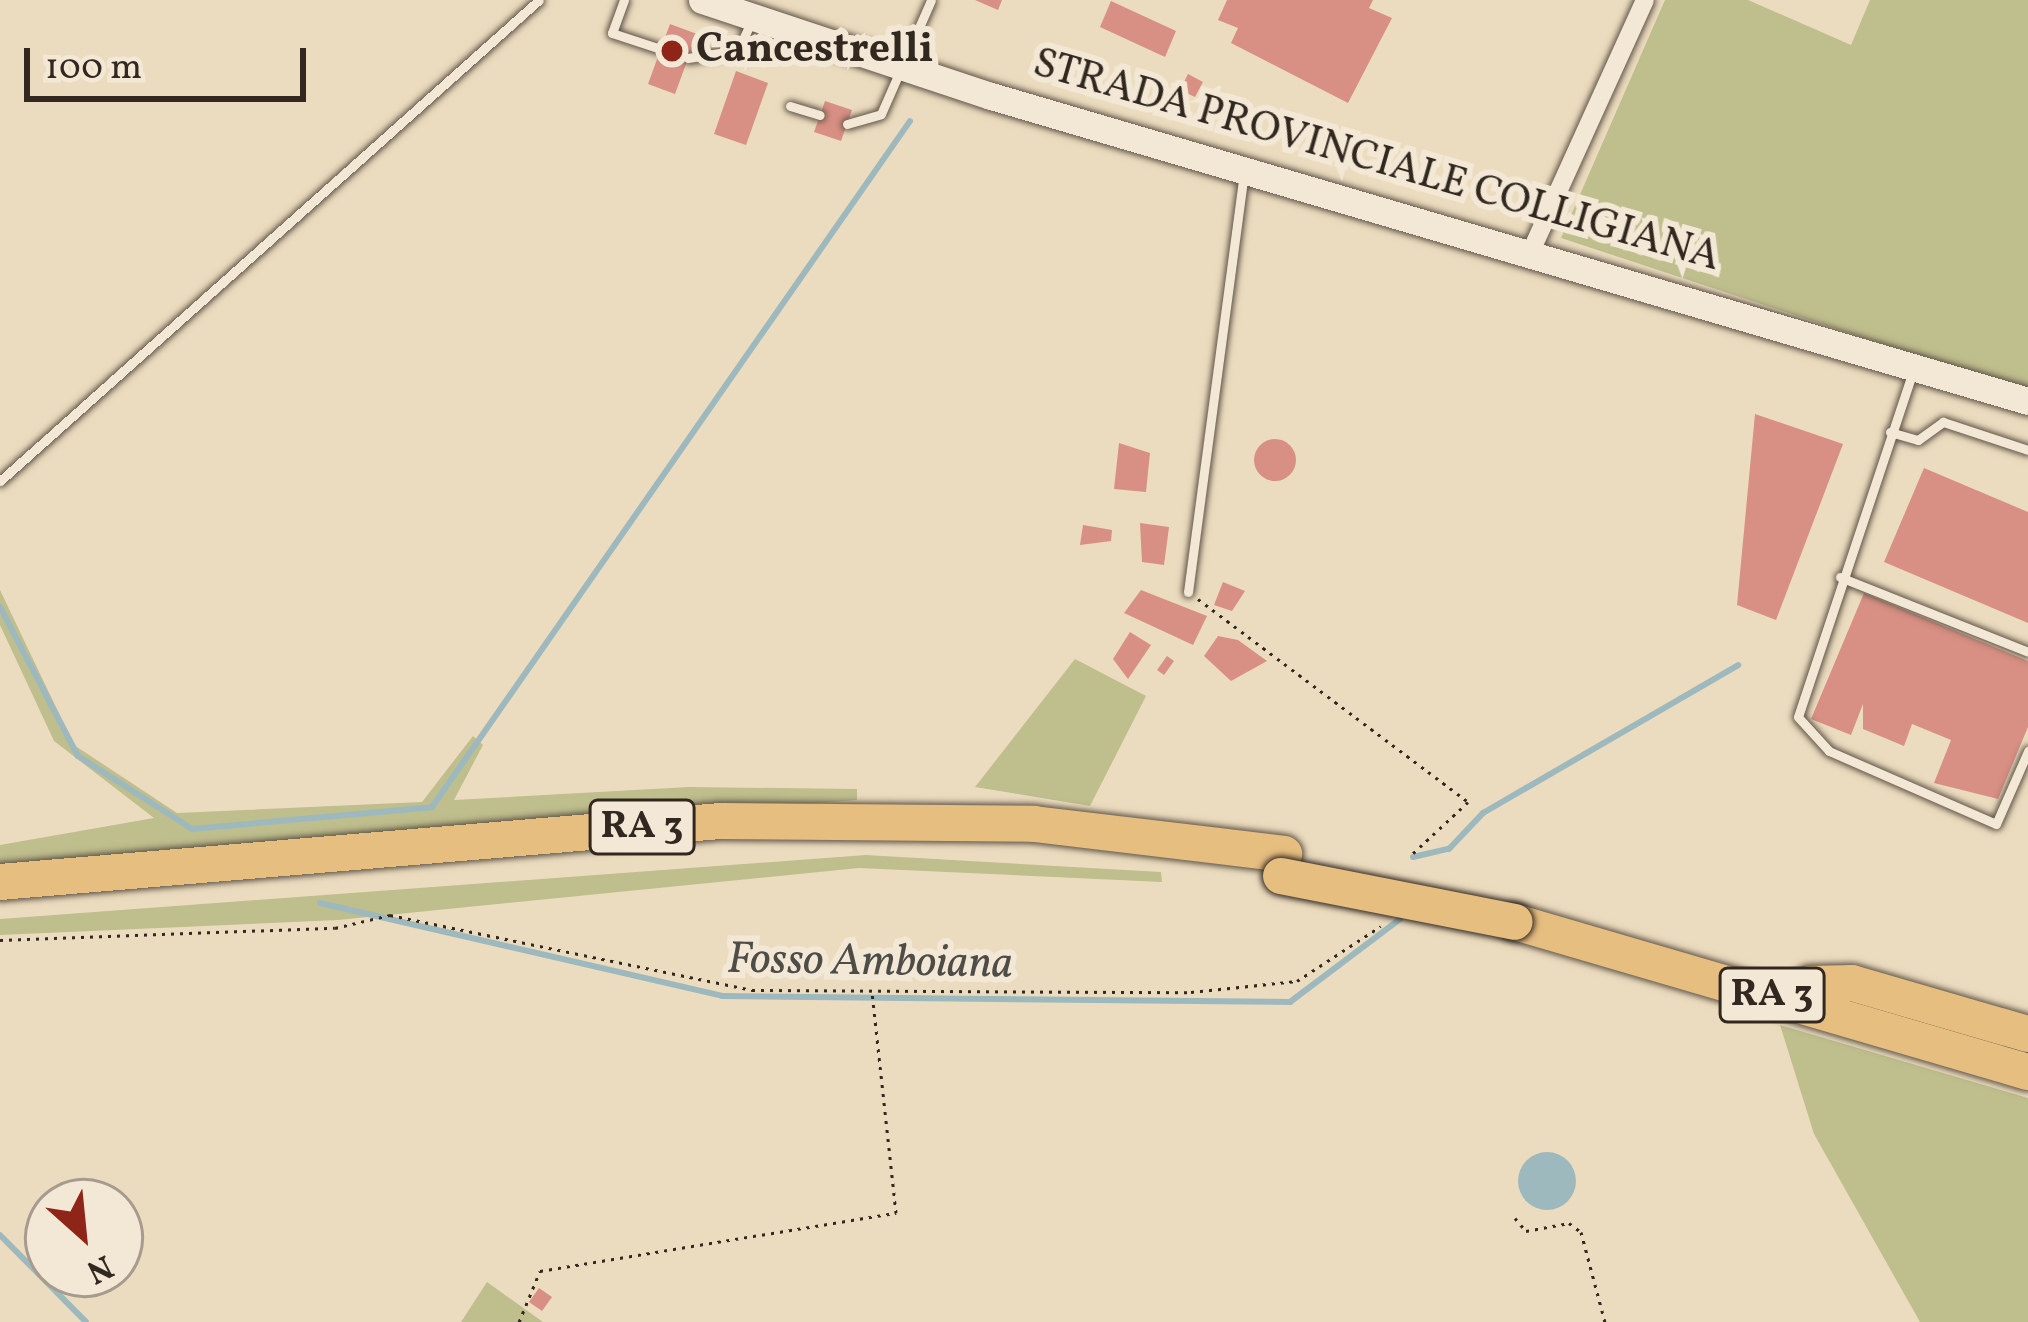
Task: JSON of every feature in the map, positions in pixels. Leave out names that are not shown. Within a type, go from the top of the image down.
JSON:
[{"type":"highway","name":"RA 3","points":[[0,882],[722,821],[1034,824],[1283,865],[1516,912],[1810,984],[2028,1049]]},
{"type":"highway","name":"RA 3","points":[[0,906],[822,839],[988,843],[1283,865]]},
{"type":"highway","name":"RA 3","points":[[1516,912],[2028,1072]]},
{"type":"highway","points":[[1810,984],[1852,982],[2028,1034]]},
{"type":"highway","points":[[1757,991],[1826,1024],[2028,1086]]},
{"type":"main road","name":"STRADA PROVINCIALE COLLIGIANA","points":[[702,0],[902,68],[1532,249],[1917,363],[2028,401]]},
{"type":"street","points":[[1532,249],[1645,0]]},
{"type":"lane","points":[[0,481],[538,0]]},
{"type":"lane","points":[[624,0],[612,33],[661,49]]},
{"type":"lane","points":[[847,124],[877,119],[931,0]]},
{"type":"lane","points":[[688,58],[738,50],[753,18]]},
{"type":"lane","points":[[790,106],[820,116]]},
{"type":"lane","points":[[1188,592],[1244,170]]},
{"type":"lane","points":[[1917,363],[1798,700],[1813,741],[1996,824],[2028,751]]},
{"type":"lane","points":[[1890,432],[1918,440],[1943,422],[2028,450]]},
{"type":"lane","points":[[1840,577],[2028,652]]},
{"type":"path","points":[[1188,592],[1468,802],[1410,856]]},
{"type":"path","points":[[0,940],[335,928],[389,915],[725,988],[872,992],[1271,989],[1396,916]]},
{"type":"path","points":[[519,1322],[540,1270],[896,1213],[872,992]]},
{"type":"path","points":[[1515,1218],[1526,1231],[1569,1223],[1581,1232],[1605,1322]]},
{"type":"shaded area","points":[[1665,0],[1748,0],[1851,45],[1870,0],[2028,0],[2028,392],[1561,238]]},
{"type":"shaded area","points":[[0,590],[74,745],[177,813],[422,802],[473,736],[483,745],[454,800],[689,787],[857,789],[857,800],[0,868],[0,845],[154,818],[54,741],[0,625]]},
{"type":"shaded area","points":[[1075,659],[1146,696],[1090,806],[975,787]]},
{"type":"shaded area","points":[[866,855],[1161,872],[1162,882],[859,868],[338,920],[0,935],[0,919]]},
{"type":"shaded area","points":[[1780,1025],[2028,1098],[2028,1322],[1920,1322],[1814,1134]]},
{"type":"shaded area","points":[[487,1282],[543,1322],[461,1322]]},
{"type":"water","points":[[1547,1152],[1568,1160],[1576,1181],[1568,1202],[1547,1210],[1526,1202],[1518,1181],[1526,1160]]},
{"type":"building","points":[[975,0],[1002,0],[998,10]]},
{"type":"building","points":[[1227,0],[1373,0],[1369,8],[1392,18],[1348,103],[1231,43],[1238,28],[1218,20]]},
{"type":"building","points":[[1111,1],[1176,31],[1165,57],[1100,27]]},
{"type":"building","points":[[670,24],[697,34],[675,94],[648,84]]},
{"type":"building","points":[[736,71],[768,83],[746,145],[714,134]]},
{"type":"building","points":[[1188,74],[1203,82],[1195,97],[1180,90]]},
{"type":"building","points":[[825,101],[852,110],[841,141],[814,132]]},
{"type":"building","points":[[1755,414],[1843,444],[1776,620],[1737,605]]},
{"type":"building","points":[[1275,439],[1290,445],[1296,460],[1290,475],[1275,481],[1260,475],[1254,460],[1260,445]]},
{"type":"building","points":[[1119,443],[1150,453],[1146,492],[1114,489]]},
{"type":"building","points":[[1924,468],[2028,512],[2028,623],[1884,562]]},
{"type":"building","points":[[1140,523],[1169,527],[1164,565],[1142,562]]},
{"type":"building","points":[[1083,525],[1112,530],[1111,541],[1080,545]]},
{"type":"building","points":[[1223,582],[1245,591],[1232,611],[1214,605]]},
{"type":"building","points":[[1141,590],[1207,616],[1193,645],[1124,613]]},
{"type":"building","points":[[1864,593],[2028,661],[2028,727],[1998,799],[1934,783],[1951,740],[1912,724],[1904,746],[1863,729],[1863,704],[1851,735],[1811,719]]},
{"type":"building","points":[[1130,632],[1151,645],[1128,679],[1113,659]]},
{"type":"building","points":[[1218,636],[1238,640],[1267,661],[1231,681],[1204,656]]},
{"type":"building","points":[[1167,656],[1174,661],[1164,675],[1157,670]]},
{"type":"building","points":[[539,1288],[552,1297],[542,1311],[529,1302]]},
{"type":"waterway","points":[[0,607],[78,756],[192,829],[432,807],[910,121]]},
{"type":"waterway","name":"Fosso Amboiana","points":[[1413,857],[1449,849],[1483,813],[1738,665]]},
{"type":"waterway","name":"Fosso Amboiana","points":[[320,903],[722,996],[1290,1002],[1400,919]]},
{"type":"waterway","points":[[0,1235],[86,1322]]},
{"type":"place","name":"Cancestrelli","points":[[672,51]]}]
